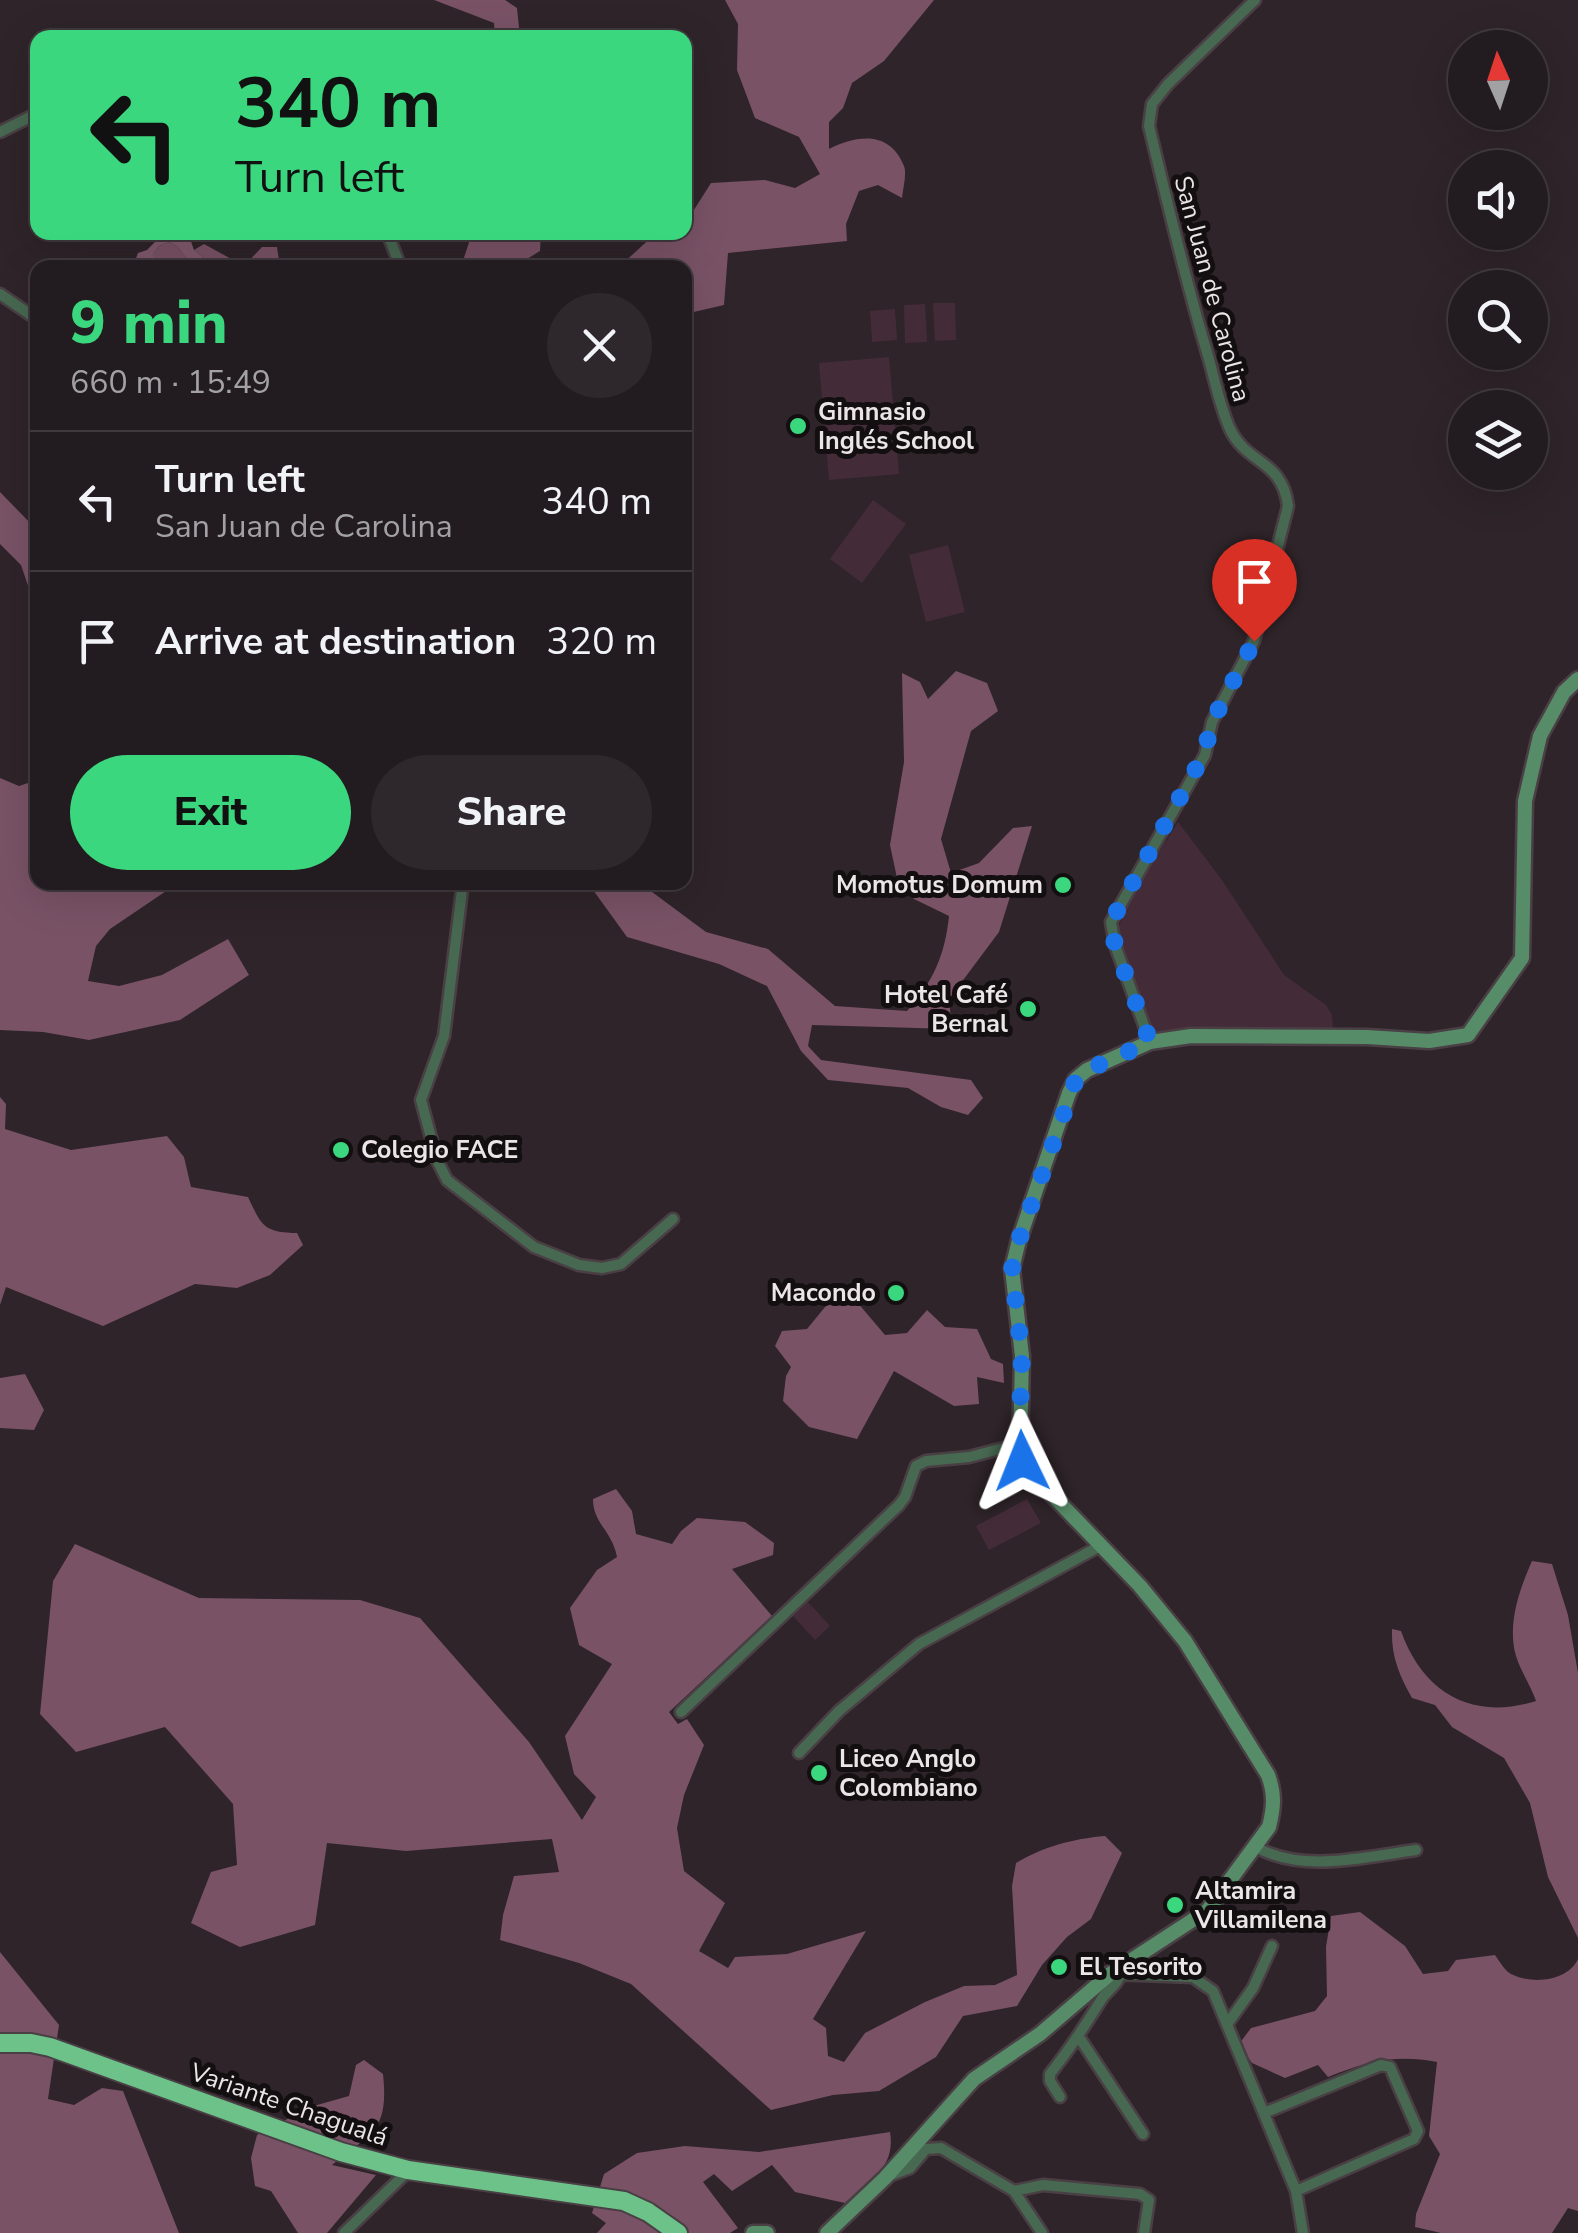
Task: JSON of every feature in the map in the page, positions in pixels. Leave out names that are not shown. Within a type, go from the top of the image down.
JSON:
[{"type":"highway","name":"Variante Chagualá","points":[[0,2043],[31,2043],[69,2054],[341,2152],[408,2170],[624,2201],[678,2233]]},
{"type":"street","name":"San Juan de Carolina","points":[[1150,1042],[1115,945],[1111,922],[1189,785],[1218,709],[1246,662],[1288,506],[1286,488],[1278,475],[1246,450],[1229,426],[1180,264],[1150,126],[1152,104],[1256,0]]},
{"type":"street","points":[[0,132],[30,118]]},
{"type":"street","points":[[0,294],[30,315]]},
{"type":"street","points":[[827,2233],[885,2178],[974,2080],[1208,1910],[1269,1826],[1273,1811],[1275,1794],[1268,1775],[1185,1641],[1022,1461],[1022,1356],[1012,1281],[1019,1240],[1076,1079],[1087,1070],[1150,1042],[1204,1035],[1429,1041],[1468,1035],[1522,958],[1528,787],[1540,736],[1564,692],[1578,678]]},
{"type":"street","points":[[462,890],[444,1036],[421,1100],[436,1160],[447,1180],[534,1247],[579,1266],[602,1268],[621,1264],[673,1220]]},
{"type":"street","points":[[681,1712],[899,1506],[916,1466],[926,1461],[969,1458],[1019,1444]]},
{"type":"street","points":[[799,1753],[839,1711],[920,1644],[1102,1546]]},
{"type":"street","points":[[1254,1846],[1280,1859],[1327,1861],[1416,1850]]},
{"type":"street","points":[[1228,2023],[1253,1988],[1272,1946]]},
{"type":"street","points":[[1115,1974],[1193,1977],[1213,1991],[1296,2190],[1303,2233]]},
{"type":"street","points":[[1060,2097],[1050,2074],[1079,2037],[1104,1995],[1116,1984],[1115,1974]]},
{"type":"street","points":[[1079,2037],[1144,2134]]},
{"type":"street","points":[[1264,2113],[1381,2065],[1390,2067],[1418,2130],[1414,2138],[1296,2190]]},
{"type":"street","points":[[885,2178],[910,2168],[926,2149],[940,2148],[1014,2191],[1042,2233]]},
{"type":"street","points":[[344,2233],[408,2170]]},
{"type":"street","points":[[1014,2191],[1043,2186],[1140,2194],[1149,2200],[1144,2233]]},
{"type":"street","points":[[753,2233],[766,2233]]},
{"type":"shaded area","points":[[434,0],[505,0],[517,8],[519,30],[494,30],[494,23]]},
{"type":"shaded area","points":[[725,0],[934,0],[884,61],[852,83],[843,108],[829,122],[829,149],[871,139],[890,146],[898,154],[905,169],[902,198],[878,185],[859,191],[846,224],[847,241],[728,253],[724,305],[692,312],[692,260],[627,260],[648,240],[692,240],[692,213],[711,183],[765,180],[795,188],[820,174],[799,137],[755,118],[737,70],[738,24]]},
{"type":"shaded area","points":[[157,240],[190,240],[194,250],[206,260],[188,260],[169,242],[159,246],[154,260],[135,260],[138,253]]},
{"type":"shaded area","points":[[470,240],[541,240],[540,251],[525,260],[463,260]]},
{"type":"shaded area","points":[[169,242],[188,260],[153,260],[159,246]]},
{"type":"shaded area","points":[[204,244],[233,260],[206,260],[194,250]]},
{"type":"shaded area","points":[[262,247],[277,247],[279,260],[250,260]]},
{"type":"shaded area","points":[[933,303],[955,303],[956,340],[935,341]]},
{"type":"shaded area","points":[[925,304],[927,342],[905,343],[904,305]]},
{"type":"shaded area","points":[[895,309],[897,340],[872,342],[870,311]]},
{"type":"shaded area","points":[[889,357],[899,474],[829,480],[819,363]]},
{"type":"shaded area","points":[[0,492],[30,523],[30,591],[21,565],[0,544]]},
{"type":"shaded area","points":[[873,500],[906,524],[862,583],[830,559]]},
{"type":"shaded area","points":[[948,545],[965,612],[926,622],[909,555]]},
{"type":"shaded area","points":[[956,671],[987,683],[998,711],[971,731],[941,839],[951,873],[979,863],[1013,828],[1032,826],[999,932],[949,999],[952,1029],[812,1025],[808,1046],[821,1060],[971,1080],[983,1098],[968,1115],[941,1107],[908,1088],[828,1080],[801,1051],[767,986],[719,964],[627,937],[593,890],[649,890],[706,932],[768,949],[835,1006],[907,1011],[936,967],[949,916],[914,899],[897,878],[890,845],[904,762],[902,673],[920,682],[928,699]]},
{"type":"shaded area","points":[[0,778],[19,786],[30,782],[30,890],[168,890],[110,929],[96,946],[88,981],[119,986],[162,975],[228,939],[249,975],[180,1020],[89,1040],[0,1030]]},
{"type":"shaded area","points":[[1178,822],[1222,880],[1284,975],[1326,1005],[1333,1029],[1204,1028],[1159,1034],[1150,1030],[1118,930],[1126,905]]},
{"type":"shaded area","points":[[0,1097],[6,1104],[5,1129],[71,1150],[167,1136],[184,1157],[191,1187],[248,1197],[265,1225],[297,1233],[303,1245],[270,1275],[237,1288],[195,1284],[103,1326],[6,1287],[0,1305]]},
{"type":"shaded area","points":[[840,1297],[857,1302],[885,1335],[907,1333],[927,1310],[945,1327],[977,1329],[991,1359],[1003,1364],[1004,1383],[977,1377],[979,1404],[954,1406],[894,1371],[857,1439],[809,1427],[783,1401],[791,1367],[775,1346],[782,1331],[807,1329],[825,1307]]},
{"type":"shaded area","points":[[25,1374],[44,1410],[34,1430],[0,1428],[0,1378]]},
{"type":"shaded area","points":[[616,1489],[632,1511],[636,1534],[672,1544],[697,1518],[745,1522],[774,1543],[773,1555],[732,1569],[772,1616],[669,1712],[678,1724],[687,1719],[704,1745],[684,1795],[677,1828],[684,1871],[725,1903],[699,1951],[728,1968],[735,1957],[787,1954],[866,1931],[813,2019],[826,2028],[828,2056],[844,2062],[865,2033],[925,2002],[964,1986],[995,1985],[1017,1975],[1012,1886],[1016,1863],[1059,1844],[1105,1836],[1122,1853],[1091,1919],[1067,1937],[1042,1965],[1017,2006],[963,2016],[936,2057],[879,2091],[833,2095],[771,2110],[631,1984],[579,1963],[500,1940],[514,1876],[559,1872],[552,1839],[406,1851],[327,1843],[315,1925],[240,1947],[191,1923],[211,1872],[237,1865],[233,1804],[165,1727],[76,1752],[40,1714],[53,1581],[75,1544],[199,1598],[360,1600],[420,1618],[529,1742],[582,1820],[596,1797],[574,1774],[565,1736],[612,1664],[579,1645],[570,1608],[597,1570],[617,1557],[596,1515],[593,1499]]},
{"type":"shaded area","points":[[1027,1499],[1041,1523],[989,1550],[976,1526]]},
{"type":"shaded area","points":[[1532,1561],[1552,1564],[1568,1615],[1578,1673],[1578,1938],[1548,1877],[1530,1803],[1504,1758],[1452,1727],[1435,1705],[1412,1698],[1393,1648],[1392,1629],[1401,1631],[1410,1653],[1437,1686],[1471,1704],[1513,1706],[1536,1701],[1516,1656],[1513,1632],[1519,1596]]},
{"type":"shaded area","points":[[808,1602],[830,1626],[815,1640],[793,1616]]},
{"type":"shaded area","points":[[1360,1912],[1405,1946],[1423,1974],[1448,1971],[1456,1960],[1495,1955],[1511,1974],[1539,1980],[1566,1972],[1578,1959],[1578,2211],[1568,2208],[1552,2233],[1441,2233],[1415,2227],[1416,2214],[1440,2154],[1429,2136],[1437,2062],[1381,2061],[1328,2077],[1318,2065],[1285,2078],[1252,2063],[1239,2044],[1251,2028],[1315,2011],[1327,1996],[1326,1947],[1331,1916]]},
{"type":"shaded area","points":[[0,1952],[59,2025],[48,2099],[74,2105],[102,2088],[123,2091],[179,2233],[0,2233]]},
{"type":"shaded area","points":[[364,2060],[383,2074],[380,2119],[367,2137],[332,2165],[376,2175],[327,2233],[298,2233],[271,2191],[255,2186],[251,2158],[257,2135],[310,2107],[349,2096],[356,2065]]},
{"type":"shaded area","points":[[890,2132],[885,2165],[845,2203],[795,2192],[772,2165],[732,2191],[714,2174],[703,2182],[738,2228],[730,2233],[597,2233],[606,2223],[592,2213],[604,2174],[637,2153],[685,2146],[759,2152]]},
{"type":"place","name":"Gimnasio Inglés School","points":[[798,426]]},
{"type":"place","name":"Momotus Domum","points":[[1063,885]]},
{"type":"place","name":"Hotel Café Bernal","points":[[1028,1009]]},
{"type":"place","name":"Colegio FACE","points":[[341,1150]]},
{"type":"place","name":"Macondo","points":[[896,1293]]},
{"type":"place","name":"Liceo Anglo Colombiano","points":[[819,1773]]},
{"type":"place","name":"Altamira Villamilena","points":[[1175,1905]]},
{"type":"place","name":"El Tesorito","points":[[1059,1967]]},
{"type":"route","points":[[1022,1461],[1022,1356],[1012,1281],[1019,1240],[1076,1079],[1087,1070],[1150,1042],[1115,945],[1111,922],[1181,800],[1204,754],[1212,722],[1254,641]]}]
